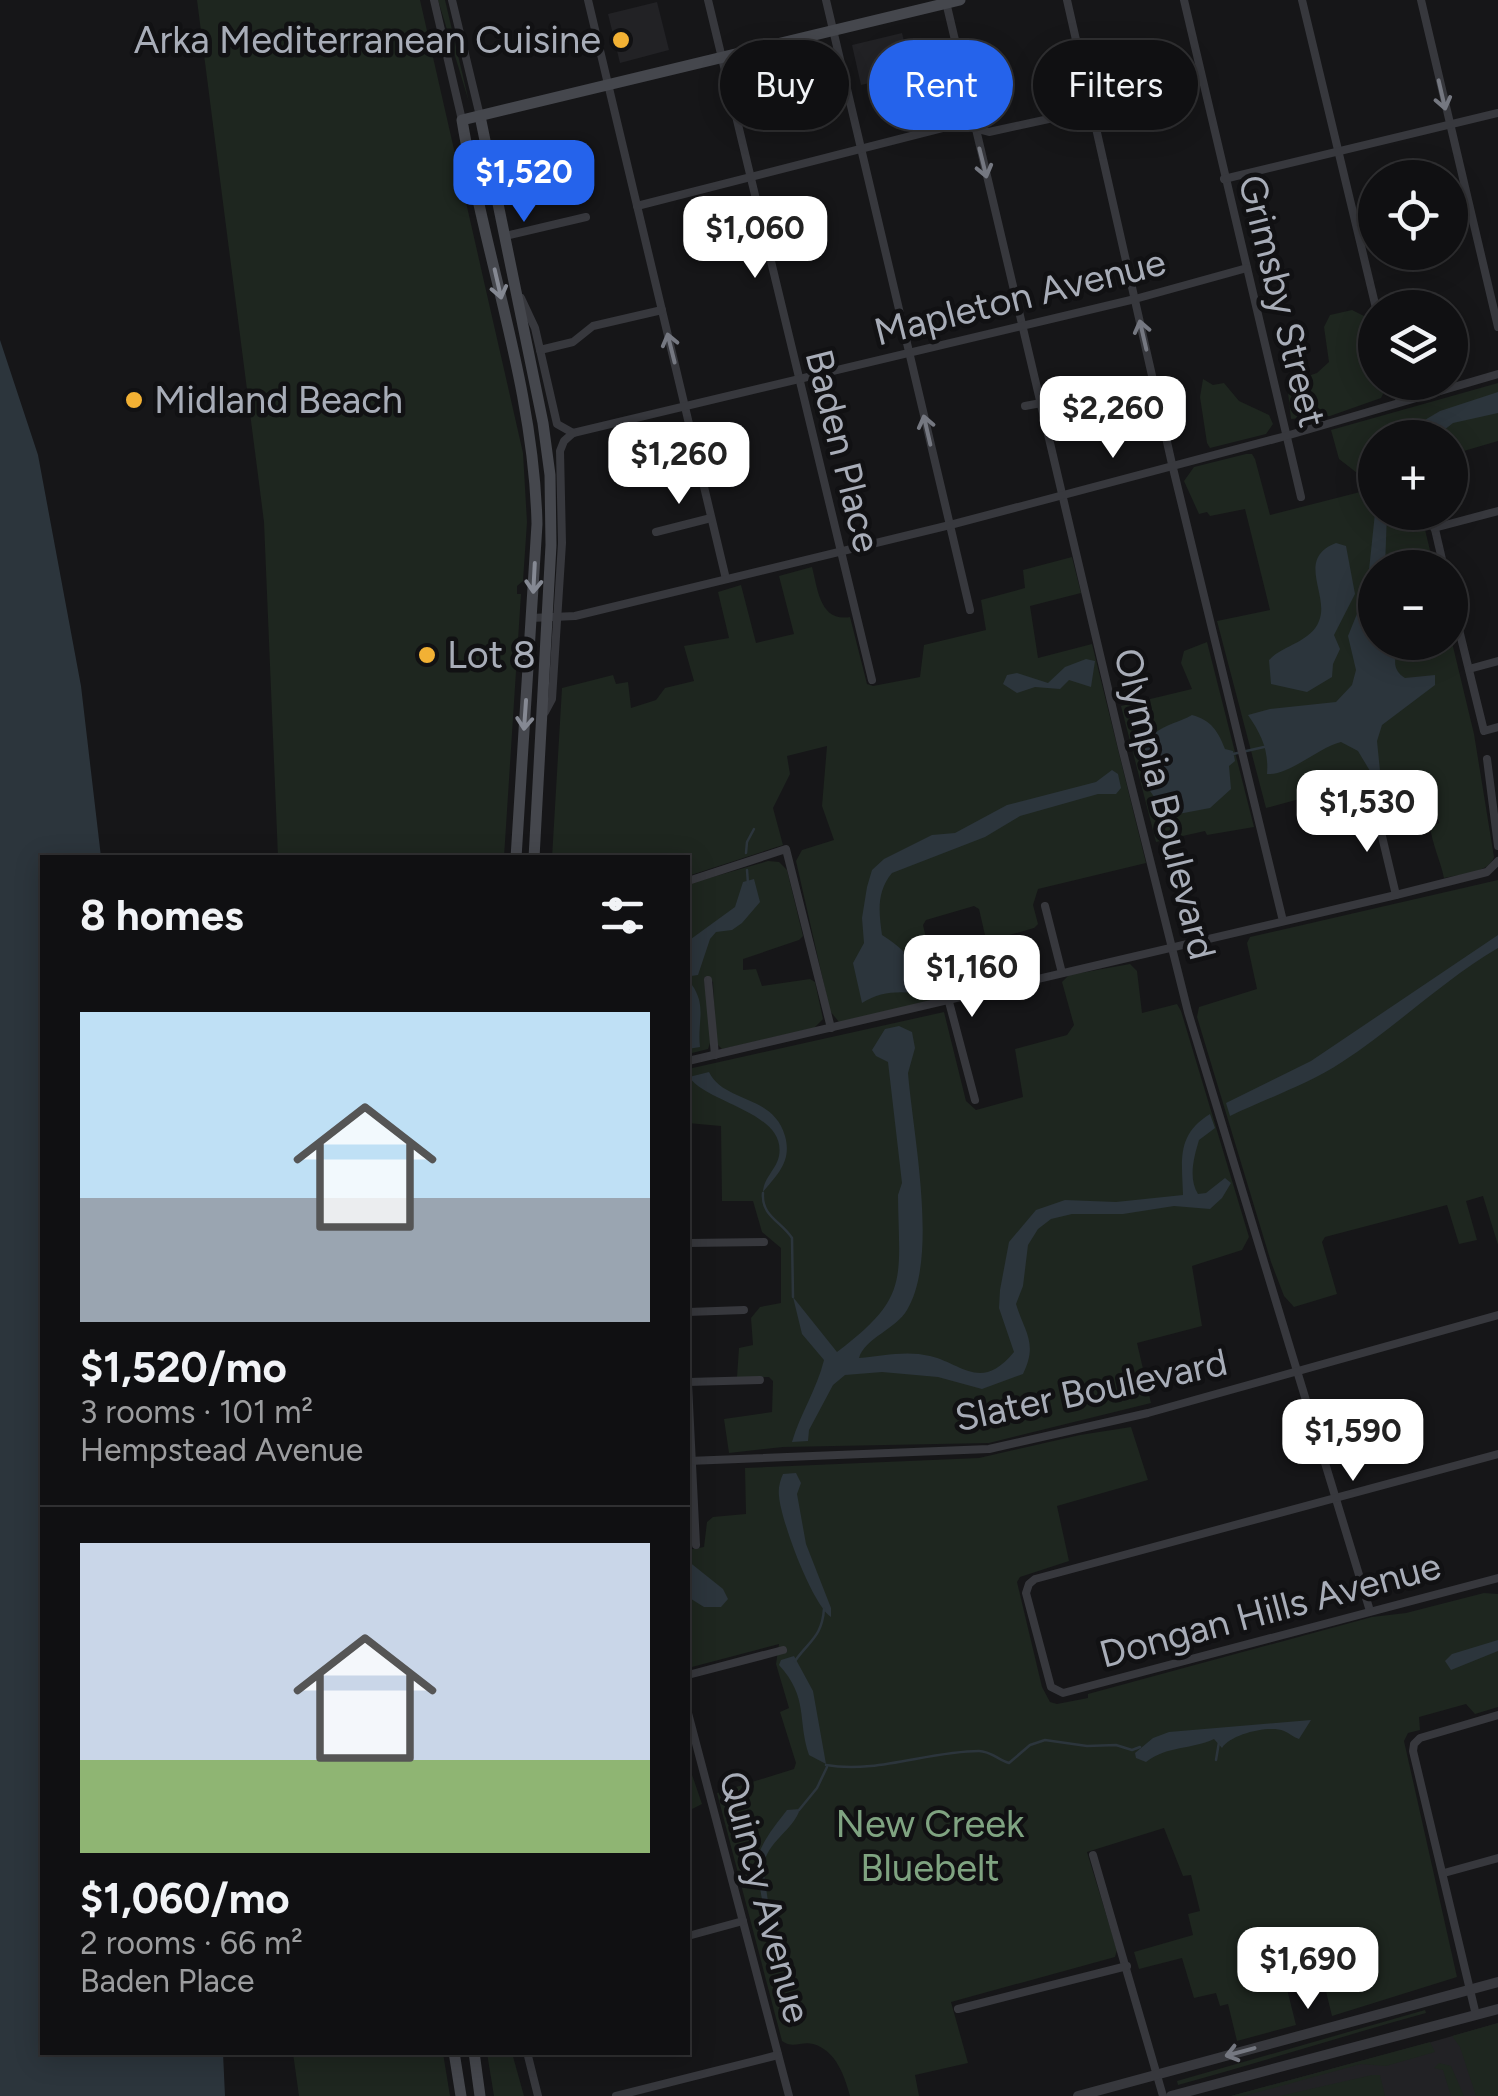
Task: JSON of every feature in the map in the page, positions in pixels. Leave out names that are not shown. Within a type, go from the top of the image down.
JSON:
[{"type":"main road","points":[[793,40],[960,0]]},
{"type":"main road","points":[[516,855],[537,524],[532,441],[462,120],[720,57]]},
{"type":"main road","points":[[480,116],[548,456],[552,619],[534,855]]},
{"type":"main road","points":[[454,2055],[461,2096]]},
{"type":"main road","points":[[474,2055],[480,2096]]},
{"type":"street","points":[[434,0],[462,120]]},
{"type":"street","points":[[452,0],[480,116]]},
{"type":"street","points":[[588,0],[726,579]]},
{"type":"street","name":"Baden Place","points":[[708,0],[720,49]]},
{"type":"street","points":[[826,0],[970,610]]},
{"type":"street","points":[[1066,0],[1075,40]]},
{"type":"street","name":"Grimsby Street","points":[[1184,0],[1301,497]]},
{"type":"street","points":[[1302,0],[1372,290]]},
{"type":"street","points":[[1421,0],[1498,327]]},
{"type":"street","name":"Olympia Boulevard","points":[[946,2],[955,40]]},
{"type":"street","points":[[1224,179],[1498,113]]},
{"type":"street","name":"Baden Place","points":[[739,130],[872,680]]},
{"type":"street","points":[[637,206],[936,130]]},
{"type":"street","name":"Olympia Boulevard","points":[[975,130],[1171,947],[1370,1611]]},
{"type":"street","points":[[1095,130],[1283,921]]},
{"type":"street","points":[[505,236],[586,216]]},
{"type":"street","name":"Mapleton Avenue","points":[[573,434],[1135,299],[1246,268]]},
{"type":"street","points":[[514,281],[535,328],[557,424],[573,434],[562,444],[560,454],[563,526],[552,619]]},
{"type":"street","points":[[540,350],[572,342],[593,326],[662,310]]},
{"type":"street","points":[[531,618],[552,619],[840,553],[1286,436],[1498,374]]},
{"type":"street","points":[[1025,406],[1041,403]]},
{"type":"street","points":[[1468,518],[1498,510]]},
{"type":"street","points":[[656,532],[711,518]]},
{"type":"street","points":[[1466,660],[1484,731],[1498,727]]},
{"type":"street","points":[[1468,669],[1498,661]]},
{"type":"street","points":[[1487,760],[1498,846]]},
{"type":"street","points":[[1375,807],[1396,895]]},
{"type":"street","points":[[690,880],[786,849],[831,1028]]},
{"type":"street","points":[[690,1060],[1396,895],[1487,872],[1497,863]]},
{"type":"street","points":[[1045,906],[1062,972]]},
{"type":"street","points":[[935,949],[975,1100]]},
{"type":"street","points":[[708,980],[715,1054]]},
{"type":"street","points":[[690,1244],[764,1242]]},
{"type":"street","points":[[690,1312],[744,1310]]},
{"type":"street","name":"Slater Boulevard","points":[[690,1461],[989,1449],[1148,1414],[1498,1315]]},
{"type":"street","points":[[690,1383],[760,1380]]},
{"type":"street","points":[[1338,1497],[1498,1454]]},
{"type":"street","points":[[690,1461],[696,1545]]},
{"type":"street","name":"Dongan Hills Avenue","points":[[1338,1497],[1036,1579],[1026,1593],[1051,1687],[1064,1693],[1498,1578]]},
{"type":"street","points":[[690,1674],[782,1650]]},
{"type":"street","points":[[1476,2015],[1413,1751],[1420,1738],[1498,1715]]},
{"type":"street","name":"Quincy Avenue","points":[[690,1721],[789,2096]]},
{"type":"street","points":[[1093,1856],[1163,2096]]},
{"type":"street","points":[[1444,1873],[1498,1858]]},
{"type":"street","points":[[690,1935],[743,1920]]},
{"type":"street","points":[[958,2008],[1127,1966]]},
{"type":"street","points":[[1078,2096],[1498,1982]]},
{"type":"street","points":[[1171,2096],[1498,2009]]},
{"type":"street","points":[[616,2096],[778,2054]]},
{"type":"street","points":[[527,2055],[538,2096]]},
{"type":"shaded area","points":[[657,2],[669,50],[620,63],[608,14]]},
{"type":"shaded area","points":[[902,33],[904,40],[873,40]]},
{"type":"shaded area","points":[[869,41],[869,83],[861,85],[852,45]]},
{"type":"shaded area","points":[[0,340],[38,455],[81,686],[101,855],[40,855],[40,2055],[223,2055],[225,2096],[0,2096]]},
{"type":"shaded area","points":[[1498,392],[1498,413],[1466,420],[1425,420]]},
{"type":"shaded area","points":[[1373,530],[1386,530],[1386,550],[1371,550]]},
{"type":"shaded area","points":[[1336,543],[1346,546],[1355,594],[1334,635],[1340,649],[1332,677],[1307,692],[1271,684],[1269,660],[1310,634],[1319,621],[1318,558]]},
{"type":"shaded area","points":[[1358,611],[1358,660],[1395,660],[1397,670],[1405,678],[1435,675],[1435,685],[1382,725],[1377,741],[1380,771],[1370,771],[1358,751],[1341,742],[1285,771],[1267,774],[1263,743],[1248,715],[1336,702],[1352,685],[1356,670],[1348,636]]},
{"type":"shaded area","points":[[1086,659],[1095,661],[1091,687],[1069,680],[1060,689],[1035,687],[1017,693],[1003,684],[1007,675],[1017,673],[1048,683],[1065,667]]},
{"type":"shaded area","points":[[1192,715],[1209,723],[1225,749],[1233,751],[1235,761],[1229,766],[1231,789],[1210,808],[1173,815],[1148,788],[1142,754],[1155,733]]},
{"type":"shaded area","points":[[1112,770],[1118,774],[1121,788],[1116,794],[1098,794],[1020,816],[985,837],[892,873],[881,895],[882,935],[898,946],[913,965],[915,993],[888,993],[862,1003],[853,963],[864,943],[862,918],[872,870],[884,859],[932,835],[955,833],[1007,805],[1096,782]]},
{"type":"shaded area","points":[[754,879],[760,902],[732,930],[716,932],[698,975],[691,976],[691,939],[735,907],[743,882]]},
{"type":"shaded area","points":[[1498,935],[1498,948],[1342,1062],[1230,1116],[1226,1103],[1311,1061]]},
{"type":"shaded area","points":[[690,987],[697,993],[700,1008],[700,1047],[690,1049]]},
{"type":"shaded area","points":[[899,1026],[912,1032],[915,1048],[908,1073],[921,1195],[921,1259],[907,1310],[867,1345],[859,1358],[921,1354],[972,1372],[992,1371],[1014,1352],[999,1308],[1009,1242],[1036,1210],[1065,1200],[1116,1202],[1183,1195],[1186,1140],[1210,1114],[1215,1128],[1199,1140],[1193,1167],[1195,1188],[1198,1194],[1206,1193],[1225,1178],[1231,1183],[1210,1209],[1174,1206],[1051,1219],[1038,1229],[1028,1245],[1023,1286],[1016,1304],[1030,1346],[1023,1374],[982,1389],[938,1377],[882,1372],[845,1375],[833,1385],[809,1430],[808,1441],[792,1442],[824,1360],[802,1334],[793,1297],[837,1352],[877,1316],[895,1285],[898,1195],[902,1183],[888,1062],[872,1050],[885,1029]]},
{"type":"shaded area","points":[[709,1072],[716,1082],[760,1105],[779,1122],[787,1153],[763,1192],[779,1156],[778,1141],[771,1129],[712,1095],[690,1077]]},
{"type":"shaded area","points":[[796,1473],[801,1483],[797,1494],[806,1544],[831,1617],[807,1580],[781,1508],[779,1490],[783,1474]]},
{"type":"shaded area","points":[[690,1563],[723,1589],[728,1599],[721,1607],[704,1607],[690,1598]]},
{"type":"shaded area","points":[[1498,1640],[1498,1651],[1451,1670],[1445,1661],[1452,1654]]},
{"type":"shaded area","points":[[794,1656],[813,1691],[826,1764],[809,1755],[799,1698],[779,1665],[781,1660]]},
{"type":"shaded area","points":[[1311,1720],[1299,1739],[1277,1729],[1260,1730],[1233,1739],[1222,1748],[1214,1739],[1163,1753],[1146,1762],[1136,1758],[1135,1753],[1153,1738],[1169,1732]]},
{"type":"shaded area","points":[[800,1809],[769,1850],[763,1867],[775,1950],[763,1904],[758,1857],[787,1810]]},
{"type":"shaded area","points":[[1498,2023],[1498,2096],[1231,2096],[1435,2041]]},
{"type":"green space","name":"Midland Beach","points":[[197,0],[420,0],[523,453],[527,522],[523,581],[517,586],[517,594],[521,594],[504,855],[278,855],[264,522]]},
{"type":"green space","points":[[438,0],[445,0],[469,102]]},
{"type":"green space","points":[[1352,310],[1358,313],[1358,400],[1375,400],[1330,416],[1291,419],[1287,383],[1317,373],[1329,362],[1324,327],[1330,315]]},
{"type":"green space","points":[[1203,379],[1213,385],[1224,383],[1239,401],[1269,415],[1273,424],[1266,434],[1210,448],[1200,397]]},
{"type":"green space","points":[[1498,383],[1498,441],[1468,450],[1468,420],[1367,420],[1438,400],[1468,400],[1468,391]]},
{"type":"green space","points":[[1358,422],[1358,474],[1339,459],[1331,430]]},
{"type":"green space","points":[[1252,454],[1270,515],[1358,493],[1358,530],[1425,530],[1430,550],[1358,550],[1358,660],[1456,660],[1474,734],[1494,857],[1486,867],[1444,878],[1430,826],[1439,823],[1433,803],[1388,810],[1384,798],[1365,802],[1363,806],[1317,805],[1314,795],[1266,808],[1217,621],[1270,610],[1245,509],[1210,516],[1207,512],[1199,514],[1184,481],[1194,467]]},
{"type":"green space","points":[[1072,557],[1081,593],[1030,606],[1038,658],[1092,644],[1146,863],[1038,889],[1033,905],[1038,924],[992,940],[985,935],[979,909],[974,906],[926,920],[923,925],[940,999],[839,1022],[830,1011],[796,861],[802,850],[834,840],[822,806],[827,746],[787,756],[790,774],[773,808],[783,845],[690,875],[690,855],[552,855],[562,688],[613,675],[616,684],[628,682],[631,708],[656,700],[665,688],[694,681],[684,646],[729,638],[718,592],[741,585],[756,643],[794,634],[779,576],[812,567],[826,609],[832,615],[850,617],[867,684],[873,686],[920,677],[924,645],[986,630],[981,600],[1025,588],[1023,570]]},
{"type":"green space","points":[[1207,642],[1254,827],[1207,835],[1205,831],[1156,842],[1121,706],[1192,689],[1181,663],[1184,651]]},
{"type":"green space","points":[[768,861],[779,862],[787,870],[803,936],[743,959],[743,970],[756,969],[762,986],[810,979],[815,982],[823,1019],[814,1028],[722,1049],[716,1043],[713,982],[705,976],[711,1040],[708,1049],[690,1054],[690,883]]},
{"type":"green space","points":[[1498,880],[1498,1245],[1483,1196],[1466,1201],[1477,1240],[1459,1244],[1447,1205],[1325,1237],[1322,1242],[1337,1294],[1294,1307],[1284,1296],[1271,1262],[1197,1017],[1199,1007],[1257,989],[1247,943],[1250,937]]},
{"type":"green space","points":[[1130,964],[1137,971],[1142,1013],[1177,1004],[1249,1237],[1242,1250],[1192,1266],[1202,1326],[1137,1343],[1151,1403],[989,1443],[783,1447],[729,1453],[724,1419],[772,1412],[773,1381],[769,1377],[737,1377],[739,1348],[753,1345],[751,1318],[760,1307],[781,1303],[781,1248],[762,1232],[753,1201],[722,1201],[721,1126],[690,1123],[690,1069],[944,1012],[966,1101],[976,1110],[1023,1097],[1015,1049],[1067,1035],[1074,1025],[1062,982],[1069,975]]},
{"type":"green space","name":"New Creek Bluebelt","points":[[1131,1427],[1148,1480],[1057,1506],[1069,1561],[1020,1577],[1017,1582],[1042,1687],[1050,1702],[1088,1698],[1088,1694],[1372,1617],[1406,1613],[1484,1593],[1498,1594],[1498,1707],[1475,1714],[1466,1704],[1419,1717],[1420,1730],[1408,1733],[1404,1741],[1457,1977],[1332,2016],[1320,1967],[1284,1977],[1296,2025],[1237,2041],[1228,2004],[1220,2006],[1216,1993],[1194,1998],[1182,1958],[1139,1969],[1134,1952],[1193,1935],[1188,1914],[1200,1911],[1191,1875],[1183,1876],[1164,1828],[1087,1852],[1117,1950],[1115,1957],[951,2002],[968,2063],[915,2075],[919,2096],[850,2096],[842,2073],[828,2052],[813,2044],[782,2041],[717,1793],[794,1769],[796,1763],[780,1712],[789,1708],[776,1664],[779,1644],[690,1667],[690,1550],[704,1547],[707,1522],[713,1517],[746,1514],[745,1468],[979,1458]]},
{"type":"green space","points":[[690,1769],[702,1804],[690,1810]]},
{"type":"green space","points":[[1425,2010],[1426,2013],[1178,2085],[1177,2081]]},
{"type":"green space","points":[[1498,2023],[1498,2096],[1476,2096],[1460,2047],[1452,2036]]},
{"type":"green space","points":[[1430,2042],[1435,2052],[1386,2066],[1361,2064],[1244,2096],[1231,2096]]},
{"type":"green space","points":[[293,2055],[443,2055],[450,2096],[299,2096]]},
{"type":"green space","points":[[487,2055],[513,2055],[524,2096],[494,2096]]},
{"type":"green space","points":[[1439,2063],[1451,2066],[1464,2096],[1451,2096],[1443,2070],[1434,2068]]},
{"type":"green space","points":[[1380,2075],[1385,2096],[1280,2096]]},
{"type":"waterway","points":[[1233,754],[1264,747]]},
{"type":"waterway","points":[[746,853],[754,829]]},
{"type":"waterway","points":[[747,870],[748,884]]},
{"type":"waterway","points":[[763,1193],[768,1213],[792,1238],[793,1297]]},
{"type":"waterway","points":[[795,1661],[818,1632],[824,1609]]},
{"type":"waterway","points":[[826,1765],[864,1767],[979,1751],[1009,1763],[1030,1745],[1045,1740],[1087,1746],[1116,1745],[1132,1750],[1140,1747]]},
{"type":"waterway","points":[[1216,1760],[1219,1742]]},
{"type":"waterway","points":[[799,1810],[817,1788],[827,1767]]},
{"type":"place","name":"Arka Mediterranean Cuisine","points":[[621,40]]},
{"type":"place","name":"Midland Beach","points":[[134,400]]},
{"type":"place","name":"Lot 8","points":[[427,655]]}]
